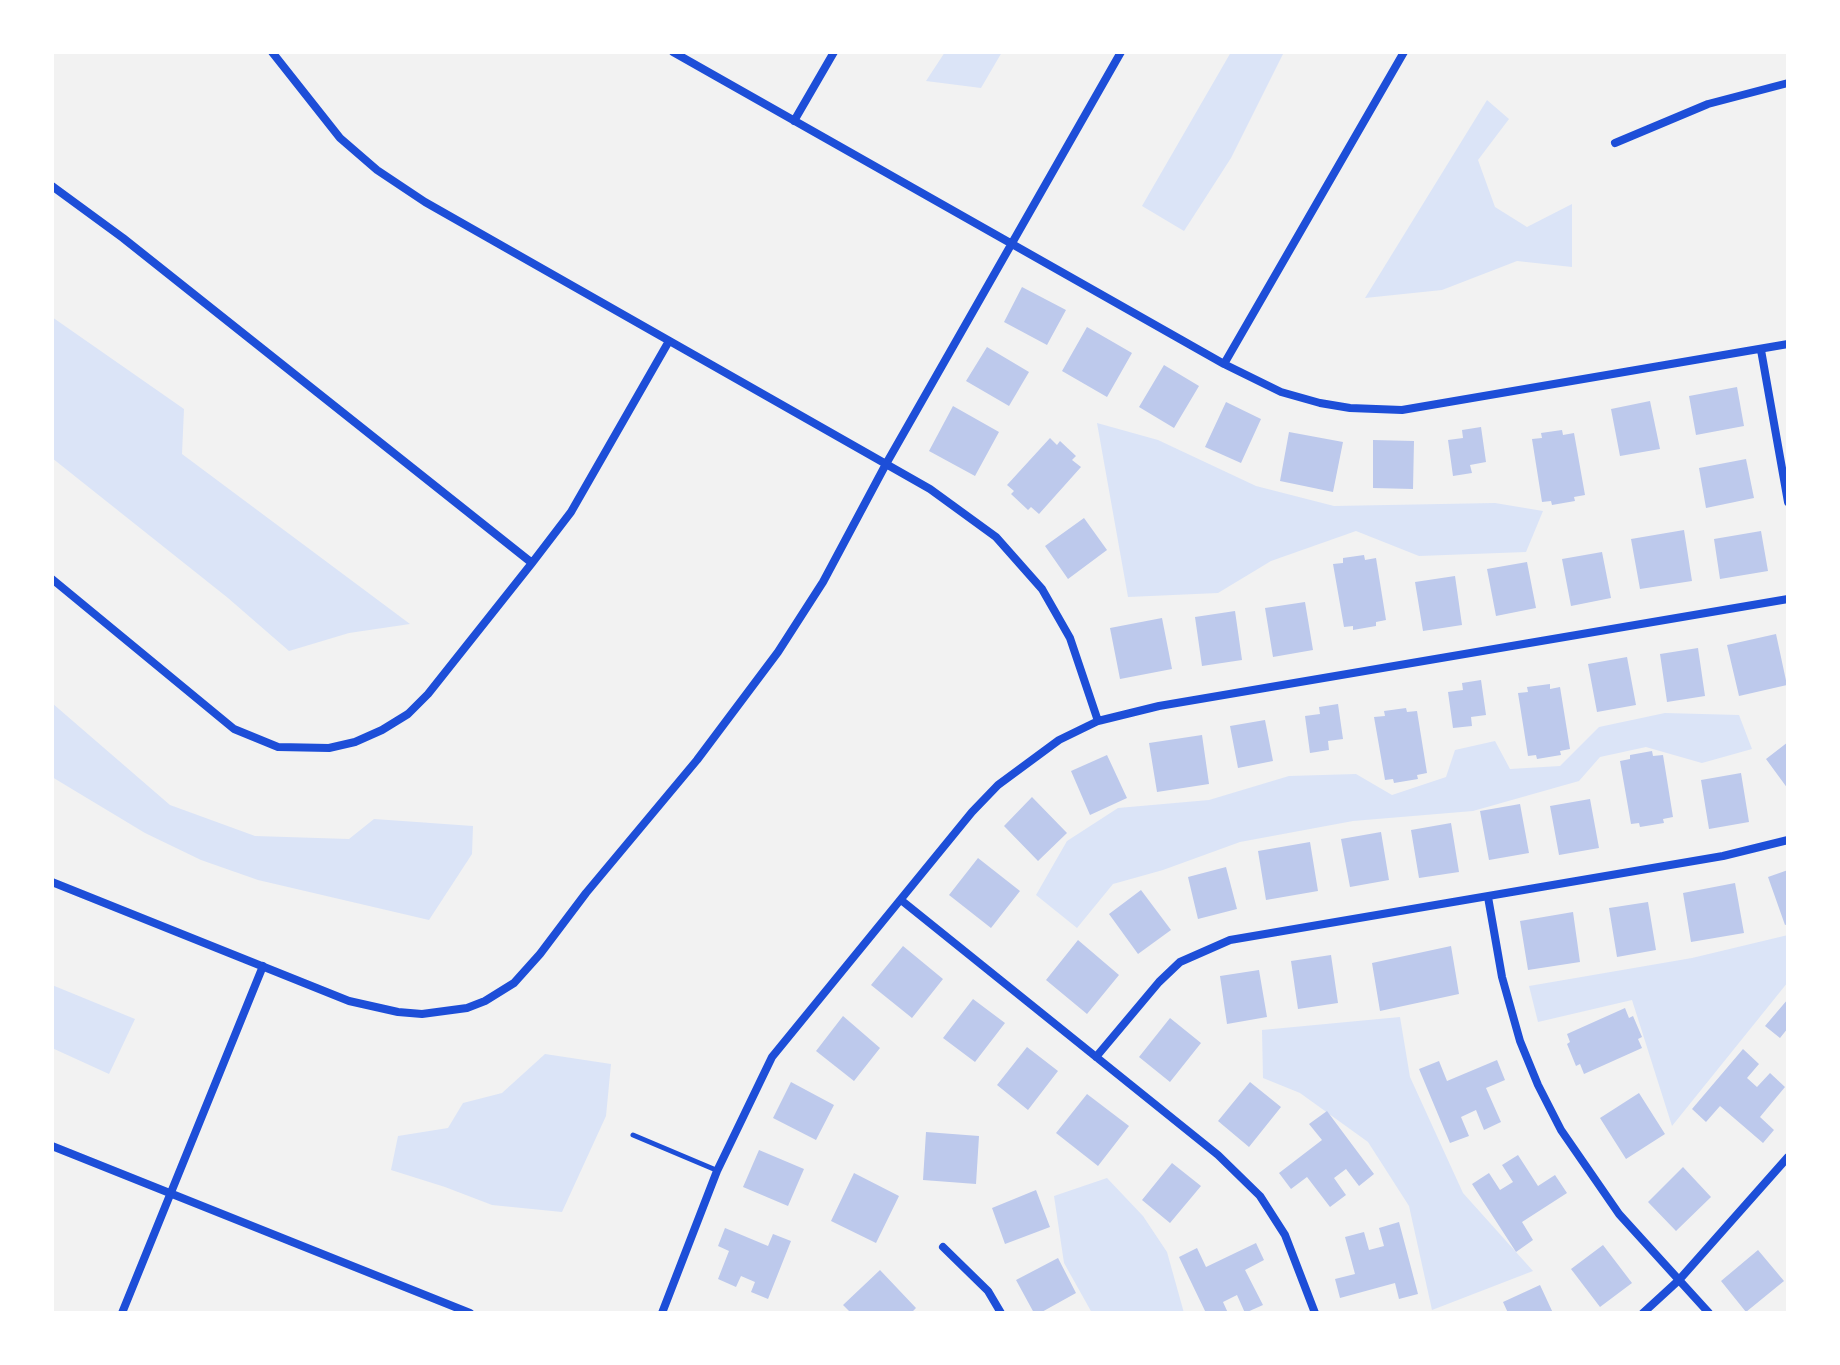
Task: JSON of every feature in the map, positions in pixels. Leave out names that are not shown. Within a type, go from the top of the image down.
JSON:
[{"type":"street","points":[[272,52],[340,138],[377,170],[425,202],[930,489],[996,537],[1042,589],[1070,638],[1098,721]]},
{"type":"street","points":[[673,52],[1224,364],[1281,392],[1320,403],[1350,408],[1402,410],[1788,344]]},
{"type":"street","points":[[794,121],[834,52]]},
{"type":"street","points":[[52,882],[349,1001],[398,1012],[422,1014],[467,1008],[514,983],[697,760],[778,652],[823,582],[886,464],[1121,52]]},
{"type":"street","points":[[1224,364],[1404,52]]},
{"type":"street","points":[[1615,143],[1708,104],[1788,83]]},
{"type":"street","points":[[52,186],[123,238],[532,563]]},
{"type":"street","points":[[52,579],[234,729],[278,747],[329,748],[382,730],[408,714],[428,694],[571,512],[669,341]]},
{"type":"street","points":[[1761,350],[1788,502]]},
{"type":"street","points":[[662,1313],[717,1171],[772,1057],[998,785],[1059,740],[1098,721],[1159,706],[1788,599]]},
{"type":"street","points":[[1096,1057],[1159,982],[1180,962],[1198,951],[1230,940],[1723,856],[1788,840]]},
{"type":"street","points":[[1488,897],[1502,977],[1520,1041],[1561,1130],[1619,1214],[1709,1313]]},
{"type":"street","points":[[901,900],[1218,1155],[1260,1196],[1285,1235],[1315,1313]]},
{"type":"street","points":[[122,1313],[263,966]]},
{"type":"street","points":[[52,1146],[470,1313]]},
{"type":"street","points":[[1643,1313],[1679,1280],[1788,1157]]},
{"type":"street","points":[[943,1247],[988,1291],[1001,1313]]},
{"type":"lane","points":[[633,1135],[717,1171]]},
{"type":"shaded area","points":[[945,52],[1002,52],[981,88],[926,81]]},
{"type":"shaded area","points":[[1231,52],[1284,52],[1231,158],[1184,231],[1142,206]]},
{"type":"shaded area","points":[[1487,100],[1509,119],[1478,160],[1495,207],[1527,227],[1572,204],[1572,267],[1517,261],[1442,290],[1365,298]]},
{"type":"shaded area","points":[[52,317],[184,409],[182,454],[410,624],[349,633],[289,651],[228,598],[52,458]]},
{"type":"shaded area","points":[[1097,423],[1158,440],[1256,486],[1334,506],[1495,503],[1543,511],[1526,552],[1419,556],[1356,531],[1271,561],[1218,593],[1128,597]]},
{"type":"shaded area","points":[[52,703],[170,805],[255,836],[349,839],[374,819],[473,826],[472,854],[429,920],[258,880],[201,860],[145,833],[52,777]]},
{"type":"shaded area","points":[[1665,713],[1739,715],[1752,749],[1702,763],[1646,747],[1600,757],[1579,781],[1473,811],[1353,821],[1240,842],[1163,870],[1113,884],[1077,928],[1036,895],[1067,841],[1118,808],[1209,800],[1289,776],[1356,774],[1392,795],[1446,777],[1455,750],[1495,741],[1510,769],[1560,766],[1599,727]]},
{"type":"shaded area","points":[[1788,935],[1788,982],[1672,1126],[1632,1000],[1538,1022],[1529,986],[1692,958]]},
{"type":"shaded area","points":[[52,985],[135,1019],[109,1074],[52,1048]]},
{"type":"shaded area","points":[[1400,1017],[1410,1077],[1463,1193],[1533,1271],[1432,1310],[1409,1206],[1368,1142],[1300,1093],[1263,1078],[1262,1030]]},
{"type":"shaded area","points":[[545,1054],[611,1064],[606,1116],[562,1212],[492,1205],[391,1170],[398,1136],[448,1128],[463,1103],[502,1093]]},
{"type":"shaded area","points":[[1107,1178],[1143,1216],[1167,1252],[1184,1313],[1092,1313],[1064,1263],[1054,1196]]},
{"type":"building","points":[[1022,287],[1066,310],[1047,345],[1004,322]]},
{"type":"building","points":[[1087,327],[1132,353],[1107,397],[1062,371]]},
{"type":"building","points":[[987,347],[1029,372],[1009,406],[966,381]]},
{"type":"building","points":[[1164,365],[1199,386],[1174,428],[1139,407]]},
{"type":"building","points":[[1737,387],[1744,426],[1696,435],[1689,396]]},
{"type":"building","points":[[1650,401],[1660,449],[1620,456],[1611,409]]},
{"type":"building","points":[[1226,402],[1261,419],[1241,463],[1205,447]]},
{"type":"building","points":[[953,406],[999,432],[975,476],[929,451]]},
{"type":"building","points":[[1481,427],[1486,462],[1470,465],[1472,473],[1453,476],[1448,440],[1463,438],[1462,430]]},
{"type":"building","points":[[1562,430],[1563,435],[1574,433],[1585,495],[1574,497],[1575,501],[1552,505],[1551,501],[1542,502],[1532,439],[1542,438],[1541,433]]},
{"type":"building","points":[[1289,432],[1343,442],[1333,492],[1280,481]]},
{"type":"building","points":[[1050,438],[1057,445],[1060,441],[1076,456],[1072,460],[1081,467],[1039,514],[1031,507],[1028,510],[1011,494],[1014,491],[1007,485]]},
{"type":"building","points":[[1373,440],[1414,441],[1413,489],[1373,488]]},
{"type":"building","points":[[1746,459],[1754,498],[1706,508],[1699,468]]},
{"type":"building","points":[[1084,518],[1107,550],[1068,579],[1045,546]]},
{"type":"building","points":[[1684,530],[1692,581],[1640,589],[1631,539]]},
{"type":"building","points":[[1761,531],[1768,571],[1720,579],[1714,539]]},
{"type":"building","points":[[1602,552],[1611,598],[1571,606],[1562,559]]},
{"type":"building","points":[[1364,555],[1365,560],[1376,558],[1386,620],[1376,622],[1376,626],[1353,630],[1353,626],[1344,627],[1333,564],[1343,563],[1343,558]]},
{"type":"building","points":[[1527,562],[1536,608],[1496,616],[1487,569]]},
{"type":"building","points":[[1455,576],[1462,625],[1423,631],[1415,582]]},
{"type":"building","points":[[1305,602],[1313,650],[1273,657],[1265,608]]},
{"type":"building","points":[[1235,611],[1242,660],[1202,666],[1195,617]]},
{"type":"building","points":[[1162,618],[1172,669],[1120,679],[1110,628]]},
{"type":"building","points":[[1776,634],[1787,685],[1739,696],[1727,645]]},
{"type":"building","points":[[1698,648],[1705,696],[1667,702],[1660,654]]},
{"type":"building","points":[[1627,657],[1636,705],[1597,712],[1588,664]]},
{"type":"building","points":[[1481,680],[1486,715],[1471,717],[1472,726],[1453,728],[1448,692],[1463,690],[1462,683]]},
{"type":"building","points":[[1550,684],[1550,689],[1560,687],[1570,749],[1560,751],[1561,755],[1537,759],[1536,755],[1528,756],[1518,693],[1528,692],[1527,687]]},
{"type":"building","points":[[1338,704],[1343,739],[1328,741],[1329,750],[1310,753],[1305,716],[1320,714],[1319,707]]},
{"type":"building","points":[[1406,708],[1407,712],[1417,711],[1427,773],[1417,775],[1418,779],[1394,783],[1393,779],[1385,780],[1374,717],[1385,716],[1384,711]]},
{"type":"building","points":[[1265,720],[1273,761],[1238,768],[1230,726]]},
{"type":"building","points":[[1202,735],[1209,784],[1157,792],[1149,743]]},
{"type":"building","points":[[1788,742],[1788,789],[1766,759]]},
{"type":"building","points":[[1652,751],[1653,756],[1663,755],[1673,817],[1663,819],[1664,823],[1640,827],[1639,823],[1631,824],[1620,761],[1630,759],[1630,755]]},
{"type":"building","points":[[1107,755],[1127,798],[1090,815],[1071,771]]},
{"type":"building","points":[[1741,773],[1749,822],[1709,829],[1701,780]]},
{"type":"building","points":[[1032,797],[1067,833],[1038,861],[1004,826]]},
{"type":"building","points":[[1590,799],[1599,848],[1559,855],[1550,806]]},
{"type":"building","points":[[1520,804],[1529,853],[1489,860],[1480,811]]},
{"type":"building","points":[[1451,823],[1459,872],[1419,878],[1411,830]]},
{"type":"building","points":[[1381,832],[1389,880],[1350,887],[1341,839]]},
{"type":"building","points":[[1310,842],[1318,891],[1266,900],[1258,851]]},
{"type":"building","points":[[978,858],[1020,891],[991,928],[949,895]]},
{"type":"building","points":[[1226,867],[1237,909],[1198,919],[1188,877]]},
{"type":"building","points":[[1788,870],[1788,924],[1785,925],[1768,877]]},
{"type":"building","points":[[1735,883],[1744,933],[1691,942],[1683,893]]},
{"type":"building","points":[[1141,890],[1171,930],[1138,954],[1109,914]]},
{"type":"building","points":[[1648,902],[1656,950],[1617,957],[1609,908]]},
{"type":"building","points":[[1573,912],[1580,962],[1528,970],[1520,921]]},
{"type":"building","points":[[1078,940],[1119,975],[1087,1014],[1046,980]]},
{"type":"building","points":[[903,946],[943,979],[912,1018],[871,985]]},
{"type":"building","points":[[1451,946],[1459,994],[1380,1011],[1372,963]]},
{"type":"building","points":[[1331,955],[1338,1003],[1298,1009],[1291,961]]},
{"type":"building","points":[[1259,970],[1267,1017],[1227,1024],[1220,976]]},
{"type":"building","points":[[973,999],[1005,1023],[975,1062],[943,1038]]},
{"type":"building","points":[[1788,999],[1788,1028],[1780,1038],[1765,1026]]},
{"type":"building","points":[[1625,1008],[1629,1018],[1633,1016],[1642,1037],[1638,1039],[1642,1048],[1584,1074],[1580,1064],[1576,1066],[1567,1044],[1570,1042],[1567,1034]]},
{"type":"building","points":[[843,1016],[880,1048],[854,1081],[816,1051]]},
{"type":"building","points":[[1170,1018],[1201,1043],[1170,1082],[1139,1057]]},
{"type":"building","points":[[1027,1047],[1058,1071],[1028,1110],[997,1085]]},
{"type":"building","points":[[1743,1049],[1759,1064],[1747,1078],[1757,1087],[1770,1073],[1785,1087],[1760,1117],[1774,1130],[1763,1143],[1720,1106],[1706,1122],[1692,1109]]},
{"type":"building","points":[[1497,1060],[1505,1080],[1486,1088],[1501,1122],[1484,1130],[1476,1110],[1461,1117],[1469,1136],[1450,1143],[1419,1069],[1439,1061],[1447,1081]]},
{"type":"building","points":[[791,1082],[834,1105],[816,1140],[773,1118]]},
{"type":"building","points":[[1250,1082],[1281,1107],[1249,1147],[1218,1121]]},
{"type":"building","points":[[1639,1093],[1665,1134],[1626,1159],[1600,1118]]},
{"type":"building","points":[[1087,1094],[1129,1126],[1098,1166],[1056,1133]]},
{"type":"building","points":[[1327,1111],[1374,1174],[1359,1186],[1346,1169],[1334,1178],[1346,1195],[1330,1207],[1307,1177],[1291,1189],[1279,1173],[1322,1140],[1309,1124]]},
{"type":"building","points":[[926,1132],[979,1136],[976,1184],[923,1180]]},
{"type":"building","points":[[759,1150],[804,1169],[788,1206],[743,1187]]},
{"type":"building","points":[[1518,1155],[1538,1186],[1555,1175],[1567,1193],[1522,1222],[1533,1240],[1516,1252],[1472,1184],[1489,1173],[1500,1190],[1513,1182],[1502,1165]]},
{"type":"building","points":[[1172,1163],[1201,1186],[1170,1223],[1142,1200]]},
{"type":"building","points":[[1683,1167],[1711,1197],[1676,1231],[1648,1202]]},
{"type":"building","points":[[854,1173],[899,1196],[876,1243],[831,1221]]},
{"type":"building","points":[[1036,1190],[1050,1227],[1005,1244],[992,1208]]},
{"type":"building","points":[[1399,1222],[1418,1294],[1399,1299],[1395,1283],[1340,1298],[1335,1279],[1355,1274],[1345,1237],[1364,1232],[1369,1250],[1384,1246],[1379,1228]]},
{"type":"building","points":[[725,1228],[768,1246],[773,1234],[791,1241],[768,1299],[751,1292],[755,1282],[741,1276],[736,1287],[718,1279],[729,1251],[718,1246]]},
{"type":"building","points":[[1256,1243],[1264,1260],[1245,1270],[1263,1305],[1245,1313],[1237,1295],[1223,1302],[1228,1313],[1206,1313],[1179,1257],[1197,1248],[1206,1267]]},
{"type":"building","points":[[1603,1245],[1632,1283],[1600,1307],[1571,1269]]},
{"type":"building","points":[[1758,1250],[1784,1281],[1746,1312],[1721,1281]]},
{"type":"building","points":[[1058,1258],[1076,1293],[1040,1313],[1034,1313],[1016,1280]]},
{"type":"building","points":[[880,1270],[916,1308],[911,1313],[851,1313],[843,1305]]},
{"type":"building","points":[[1540,1285],[1553,1313],[1508,1313],[1503,1302]]}]
